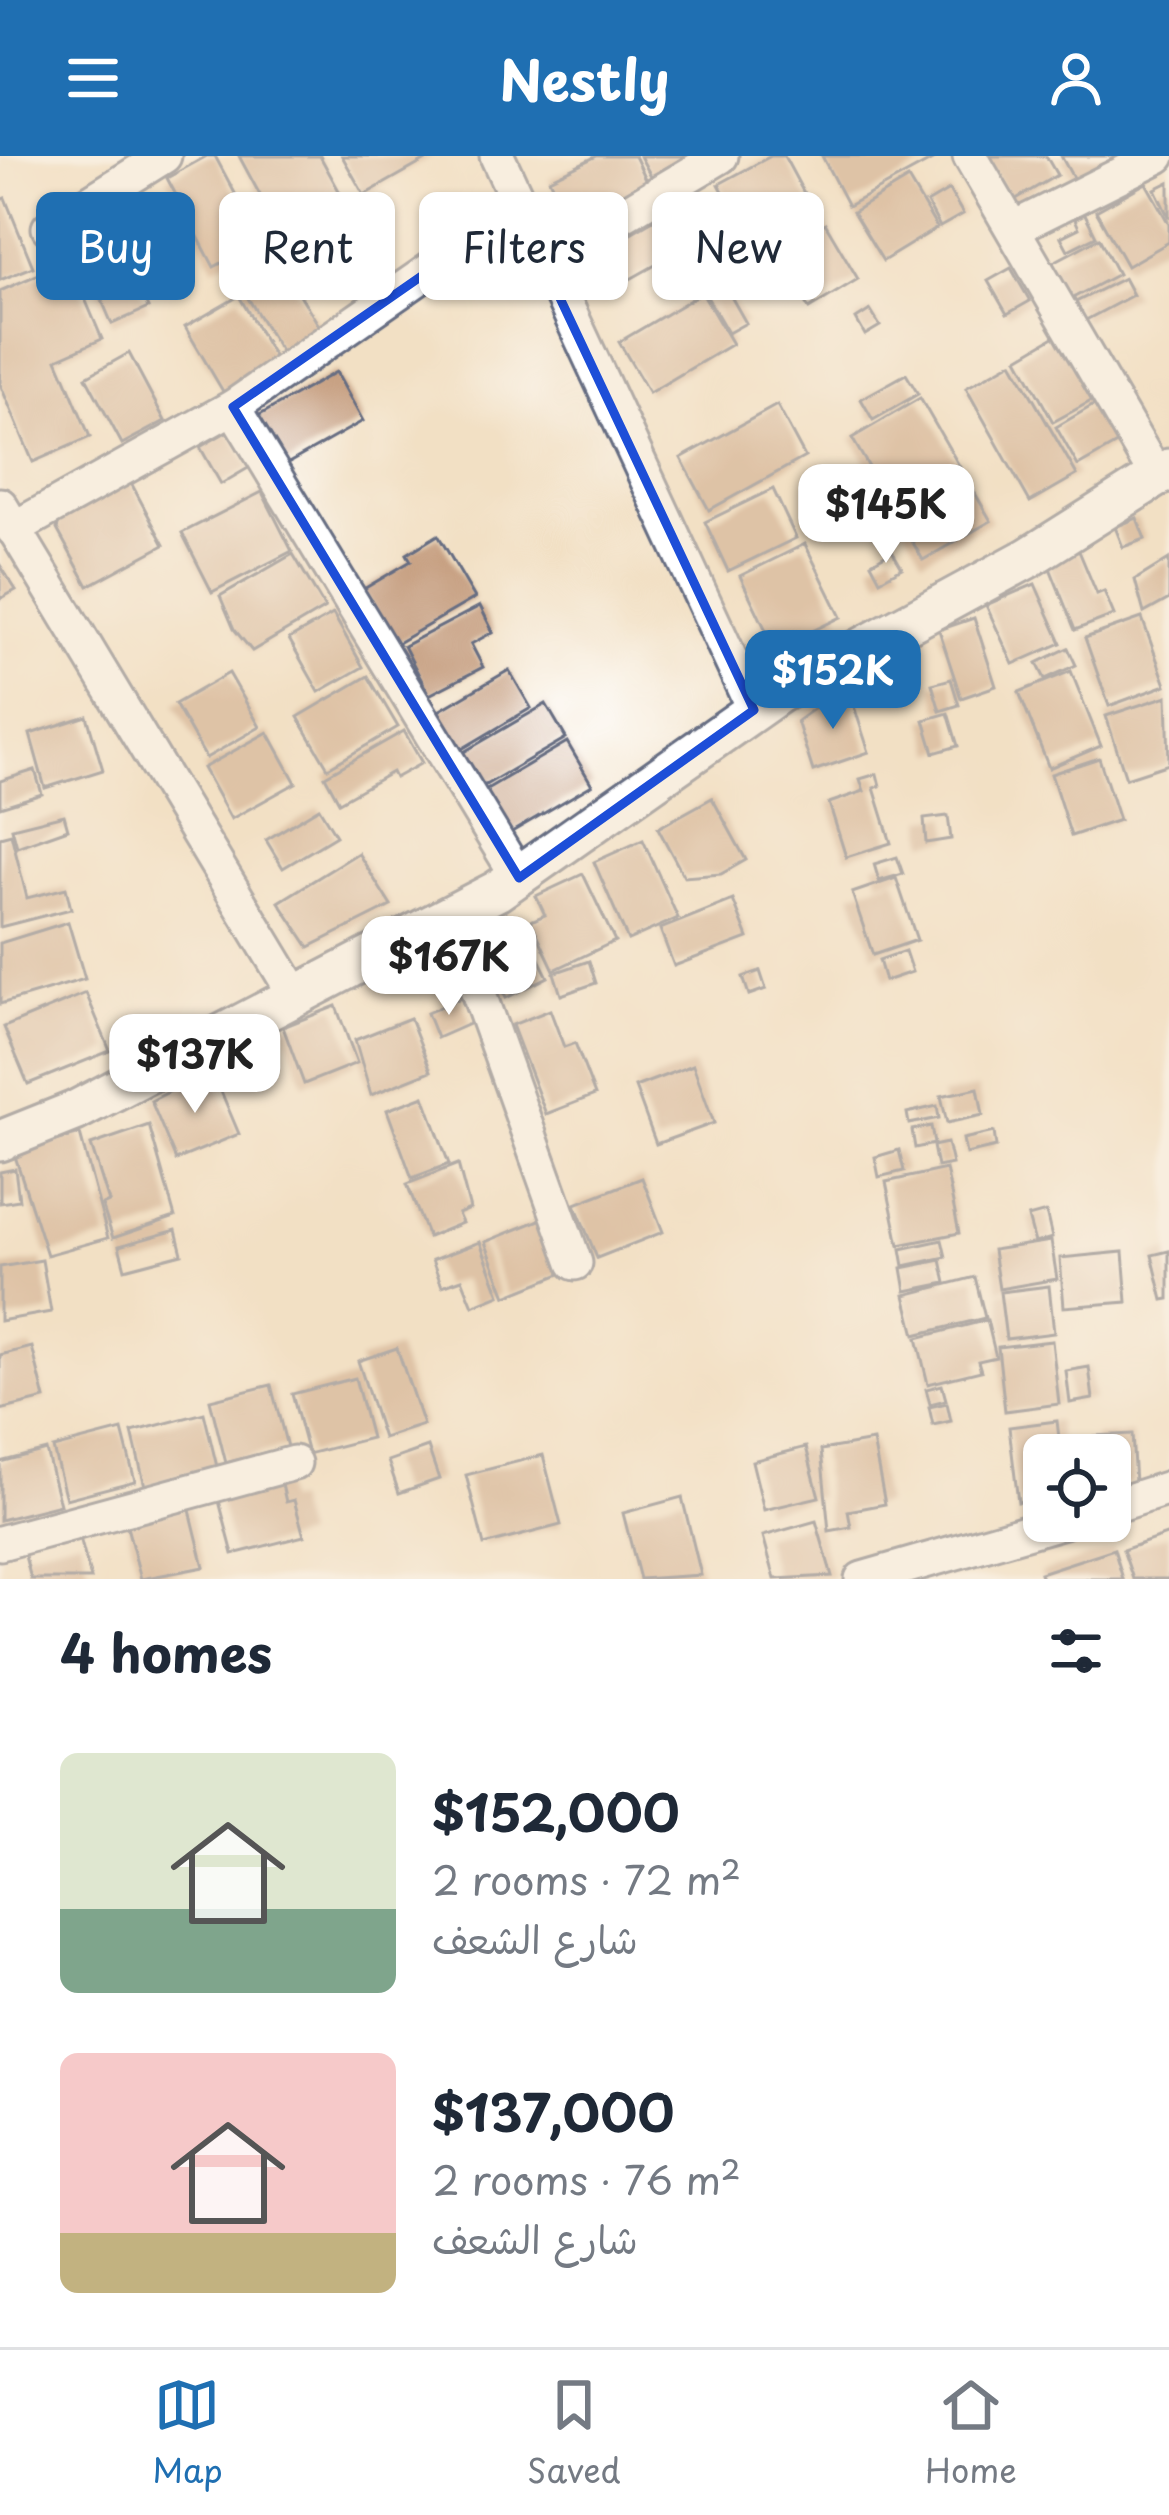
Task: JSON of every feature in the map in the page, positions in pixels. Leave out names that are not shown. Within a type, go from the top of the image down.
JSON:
[{"type":"street","points":[[106,192],[164,156]]},
{"type":"street","points":[[497,156],[511,192]]},
{"type":"street","points":[[628,211],[721,156]]},
{"type":"street","points":[[0,1141],[74,1112],[519,878],[754,710],[1028,558],[1163,473],[970,156]]},
{"type":"street","points":[[1016,227],[1158,156]]},
{"type":"street","points":[[296,996],[6,517],[233,406],[419,277]]},
{"type":"street","points":[[561,300],[754,710]]},
{"type":"street","points":[[233,406],[519,878]]},
{"type":"street","points":[[451,916],[575,1263]]},
{"type":"street","points":[[0,1543],[294,1463]]},
{"type":"street","points":[[1131,1500],[1169,1488]]},
{"type":"street","points":[[862,1579],[1023,1533]]},
{"type":"highlighted area","points":[[518,209],[754,710],[519,878],[233,407]]},
{"type":"building","points":[[215,156],[234,192],[219,192],[219,264],[214,267],[195,231],[195,192],[174,192],[167,178]]},
{"type":"building","points":[[239,156],[320,156],[340,192],[258,192]]},
{"type":"building","points":[[342,156],[433,156],[369,192],[362,192]]},
{"type":"building","points":[[597,156],[635,156],[648,183],[628,194],[555,192],[549,179]]},
{"type":"building","points":[[640,156],[688,156],[651,176]]},
{"type":"building","points":[[771,156],[784,156],[803,192],[723,192],[719,184]]},
{"type":"building","points":[[822,156],[933,156],[934,159],[848,206]]},
{"type":"building","points":[[984,156],[1046,156],[1057,175],[1011,202]]},
{"type":"building","points":[[1061,156],[1118,156],[1120,161],[1077,185]]},
{"type":"building","points":[[908,179],[937,228],[883,261],[853,212]]},
{"type":"building","points":[[1169,182],[1169,218],[1155,189]]},
{"type":"building","points":[[1146,183],[1169,224],[1169,242],[1127,266],[1096,211]]},
{"type":"building","points":[[949,190],[963,214],[940,227],[927,203]]},
{"type":"building","points":[[5,198],[33,267],[0,280],[0,200]]},
{"type":"building","points":[[1085,214],[1096,236],[1068,250],[1061,237],[1079,228],[1075,219]]},
{"type":"building","points":[[652,221],[652,267],[628,280],[628,235]]},
{"type":"building","points":[[824,224],[858,279],[824,300]]},
{"type":"building","points":[[1099,238],[1118,274],[1067,301],[1048,265]]},
{"type":"building","points":[[1011,268],[1030,301],[1007,314],[988,281]]},
{"type":"building","points":[[36,275],[36,300],[86,300],[102,339],[57,359],[90,437],[33,462],[0,384],[0,291]]},
{"type":"building","points":[[1124,278],[1133,295],[1084,321],[1074,303]]},
{"type":"building","points":[[102,300],[145,300],[148,308],[112,324]]},
{"type":"building","points":[[232,300],[241,300],[277,362],[224,393],[185,327]]},
{"type":"building","points":[[249,300],[303,300],[321,329],[282,353]]},
{"type":"building","points":[[690,300],[706,300],[732,344],[649,393],[619,342]]},
{"type":"building","points":[[709,300],[733,300],[746,323],[728,333]]},
{"type":"building","points":[[804,300],[824,300],[809,309]]},
{"type":"building","points":[[870,310],[880,326],[865,335],[856,319]]},
{"type":"building","points":[[1057,335],[1093,400],[1053,422],[1018,358]]},
{"type":"building","points":[[129,353],[165,421],[122,444],[86,377]]},
{"type":"building","points":[[1012,362],[1077,475],[1030,502],[966,388]]},
{"type":"building","points":[[336,372],[363,421],[285,465],[258,416]]},
{"type":"building","points":[[906,374],[918,394],[873,420],[861,399]]},
{"type":"building","points":[[920,398],[991,521],[923,560],[852,438]]},
{"type":"building","points":[[1104,399],[1127,438],[1078,466],[1056,427]]},
{"type":"building","points":[[777,405],[805,457],[709,510],[681,458]]},
{"type":"building","points":[[228,431],[250,467],[221,484],[200,447]]},
{"type":"building","points":[[130,481],[164,545],[88,586],[57,529],[60,519]]},
{"type":"building","points":[[773,489],[796,538],[728,571],[705,522]]},
{"type":"building","points":[[262,492],[292,551],[212,592],[182,533]]},
{"type":"building","points":[[1137,518],[1145,539],[1123,547],[1115,527]]},
{"type":"building","points":[[438,535],[475,598],[394,645],[362,590],[411,561],[407,554]]},
{"type":"building","points":[[805,544],[841,617],[775,649],[740,576]]},
{"type":"building","points":[[892,551],[902,568],[880,580],[871,563]]},
{"type":"building","points":[[1079,551],[1097,594],[1104,591],[1114,615],[1075,630],[1048,563]]},
{"type":"building","points":[[293,554],[325,608],[252,651],[234,629],[220,596]]},
{"type":"building","points":[[1169,559],[1169,599],[1144,613],[1135,580]]},
{"type":"building","points":[[0,565],[16,590],[0,599]]},
{"type":"building","points":[[1035,584],[1061,643],[1013,664],[986,605]]},
{"type":"building","points":[[480,606],[493,632],[471,644],[483,667],[429,695],[404,646]]},
{"type":"building","points":[[333,614],[363,667],[319,692],[289,639]]},
{"type":"building","points":[[974,618],[996,686],[961,698],[939,630]]},
{"type":"building","points":[[1142,618],[1166,685],[1109,706],[1085,638]]},
{"type":"building","points":[[1068,648],[1076,665],[1045,679],[1037,663]]},
{"type":"building","points":[[509,670],[531,708],[460,750],[437,712]]},
{"type":"building","points":[[1071,671],[1101,746],[1049,768],[1019,692]]},
{"type":"building","points":[[229,673],[260,727],[206,758],[175,704]]},
{"type":"building","points":[[368,676],[398,727],[328,768],[298,717]]},
{"type":"building","points":[[951,679],[959,705],[940,711],[932,684]]},
{"type":"building","points":[[847,685],[869,752],[813,771],[797,721]]},
{"type":"building","points":[[1167,696],[1169,764],[1126,778],[1106,716]]},
{"type":"building","points":[[546,704],[566,738],[482,787],[462,753]]},
{"type":"building","points":[[948,713],[958,746],[934,753],[924,720]]},
{"type":"building","points":[[87,716],[103,770],[45,788],[30,734]]},
{"type":"building","points":[[404,731],[422,763],[395,778],[392,772],[339,802],[325,776]]},
{"type":"building","points":[[268,732],[296,783],[231,819],[203,768]]},
{"type":"building","points":[[567,742],[592,785],[510,833],[485,790]]},
{"type":"building","points":[[1099,758],[1119,820],[1071,836],[1051,774]]},
{"type":"building","points":[[35,770],[42,794],[0,807],[0,781]]},
{"type":"building","points":[[877,774],[880,786],[874,788],[891,843],[846,857],[829,803],[864,791],[860,779]]},
{"type":"building","points":[[712,798],[746,860],[721,874],[684,877],[658,828]]},
{"type":"building","points":[[319,808],[336,836],[283,868],[266,840]]},
{"type":"building","points":[[64,815],[68,829],[17,847],[12,828]]},
{"type":"building","points":[[948,816],[951,839],[926,843],[924,819]]},
{"type":"building","points":[[11,834],[27,898],[66,888],[71,909],[0,927],[0,837]]},
{"type":"building","points":[[643,840],[678,918],[628,940],[594,862]]},
{"type":"building","points":[[358,853],[391,906],[309,947],[279,902]]},
{"type":"building","points":[[897,857],[903,874],[879,881],[874,864]]},
{"type":"building","points":[[583,874],[615,941],[554,970],[531,921],[545,915],[536,896]]},
{"type":"building","points":[[896,878],[917,940],[873,955],[852,893]]},
{"type":"building","points":[[733,900],[748,938],[674,966],[660,929]]},
{"type":"building","points":[[520,921],[548,977],[506,998],[479,941]]},
{"type":"building","points":[[68,922],[85,979],[0,1004],[0,943]]},
{"type":"building","points":[[905,951],[912,972],[885,981],[879,960]]},
{"type":"building","points":[[589,961],[596,983],[561,995],[554,973]]},
{"type":"building","points":[[760,971],[766,989],[749,995],[743,977]]},
{"type":"building","points":[[86,993],[110,1051],[28,1084],[4,1027]]},
{"type":"building","points":[[461,998],[471,1023],[437,1038],[427,1013]]},
{"type":"building","points":[[336,1006],[357,1063],[304,1084],[283,1027]]},
{"type":"building","points":[[550,1010],[564,1047],[575,1043],[595,1095],[546,1114],[512,1025]]},
{"type":"building","points":[[410,1018],[431,1071],[371,1095],[355,1040]]},
{"type":"building","points":[[693,1065],[714,1123],[656,1144],[635,1087]]},
{"type":"building","points":[[212,1070],[239,1134],[176,1160],[151,1101]]},
{"type":"building","points":[[978,1088],[983,1115],[947,1123],[941,1096]]},
{"type":"building","points":[[424,1096],[449,1164],[412,1178],[387,1110]]},
{"type":"building","points":[[937,1106],[939,1118],[909,1124],[907,1113]]},
{"type":"building","points":[[149,1125],[175,1217],[113,1238],[102,1205],[109,1202],[91,1145]]},
{"type":"building","points":[[931,1126],[934,1144],[915,1148],[912,1130]]},
{"type":"building","points":[[994,1132],[996,1147],[966,1154],[963,1139]]},
{"type":"building","points":[[80,1134],[108,1238],[47,1255],[14,1153]]},
{"type":"building","points":[[947,1143],[952,1164],[937,1167],[933,1146]]},
{"type":"building","points":[[899,1150],[904,1171],[879,1177],[875,1157]]},
{"type":"building","points":[[458,1164],[470,1209],[458,1214],[462,1223],[428,1237],[407,1184]]},
{"type":"building","points":[[15,1169],[19,1200],[0,1203],[0,1172]]},
{"type":"building","points":[[946,1169],[959,1233],[899,1245],[886,1182]]},
{"type":"building","points":[[642,1178],[663,1232],[597,1258],[575,1204]]},
{"type":"building","points":[[1046,1212],[1052,1238],[1035,1243],[1028,1217]]},
{"type":"building","points":[[542,1219],[563,1273],[506,1296],[485,1242]]},
{"type":"building","points":[[176,1230],[182,1254],[125,1269],[119,1246]]},
{"type":"building","points":[[942,1240],[946,1257],[904,1266],[901,1249]]},
{"type":"building","points":[[1051,1241],[1057,1279],[999,1289],[993,1250]]},
{"type":"building","points":[[480,1242],[500,1295],[473,1306],[462,1279],[442,1286],[432,1260]]},
{"type":"building","points":[[1169,1251],[1169,1299],[1163,1300],[1152,1255]]},
{"type":"building","points":[[1123,1252],[1127,1302],[1064,1307],[1060,1258]]},
{"type":"building","points":[[42,1260],[51,1312],[0,1321],[0,1267]]},
{"type":"building","points":[[941,1260],[946,1283],[906,1291],[902,1268]]},
{"type":"building","points":[[975,1277],[985,1318],[915,1335],[905,1295]]},
{"type":"building","points":[[1049,1286],[1054,1333],[1006,1339],[1000,1292]]},
{"type":"building","points":[[987,1320],[996,1357],[978,1361],[981,1371],[928,1384],[917,1338]]},
{"type":"building","points":[[1052,1341],[1059,1404],[1005,1411],[998,1347]]},
{"type":"building","points":[[32,1347],[45,1399],[0,1410],[0,1355]]},
{"type":"building","points":[[397,1348],[423,1425],[383,1438],[358,1361]]},
{"type":"building","points":[[1089,1367],[1093,1399],[1070,1403],[1066,1371]]},
{"type":"building","points":[[355,1378],[371,1438],[308,1454],[292,1394]]},
{"type":"building","points":[[271,1385],[287,1447],[226,1463],[210,1400]]},
{"type":"building","points":[[942,1385],[946,1400],[930,1404],[926,1389]]},
{"type":"building","points":[[947,1403],[951,1421],[933,1425],[929,1407]]},
{"type":"building","points":[[204,1413],[217,1467],[145,1486],[132,1432]]},
{"type":"building","points":[[1057,1421],[1059,1434],[1023,1434],[1023,1501],[1018,1502],[1009,1427]]},
{"type":"building","points":[[122,1430],[135,1481],[66,1499],[53,1448]]},
{"type":"building","points":[[1132,1434],[1135,1483],[1131,1483]]},
{"type":"building","points":[[873,1441],[885,1504],[848,1511],[851,1527],[829,1531],[821,1450]]},
{"type":"building","points":[[428,1447],[439,1479],[399,1493],[388,1461]]},
{"type":"building","points":[[806,1447],[819,1497],[764,1510],[752,1461]]},
{"type":"building","points":[[46,1450],[60,1505],[0,1520],[0,1462]]},
{"type":"building","points":[[543,1455],[561,1525],[484,1545],[466,1475]]},
{"type":"building","points":[[281,1480],[286,1502],[294,1500],[304,1536],[233,1554],[218,1497]]},
{"type":"building","points":[[682,1497],[701,1575],[640,1579],[623,1513]]},
{"type":"building","points":[[189,1506],[204,1567],[141,1579],[126,1523]]},
{"type":"building","points":[[816,1521],[832,1576],[775,1579],[763,1536]]},
{"type":"building","points":[[1169,1534],[1169,1579],[1133,1579],[1123,1550]]},
{"type":"building","points":[[80,1538],[91,1579],[31,1579],[24,1552]]},
{"type":"building","points":[[1114,1549],[1123,1579],[1042,1579],[1040,1573]]}]
